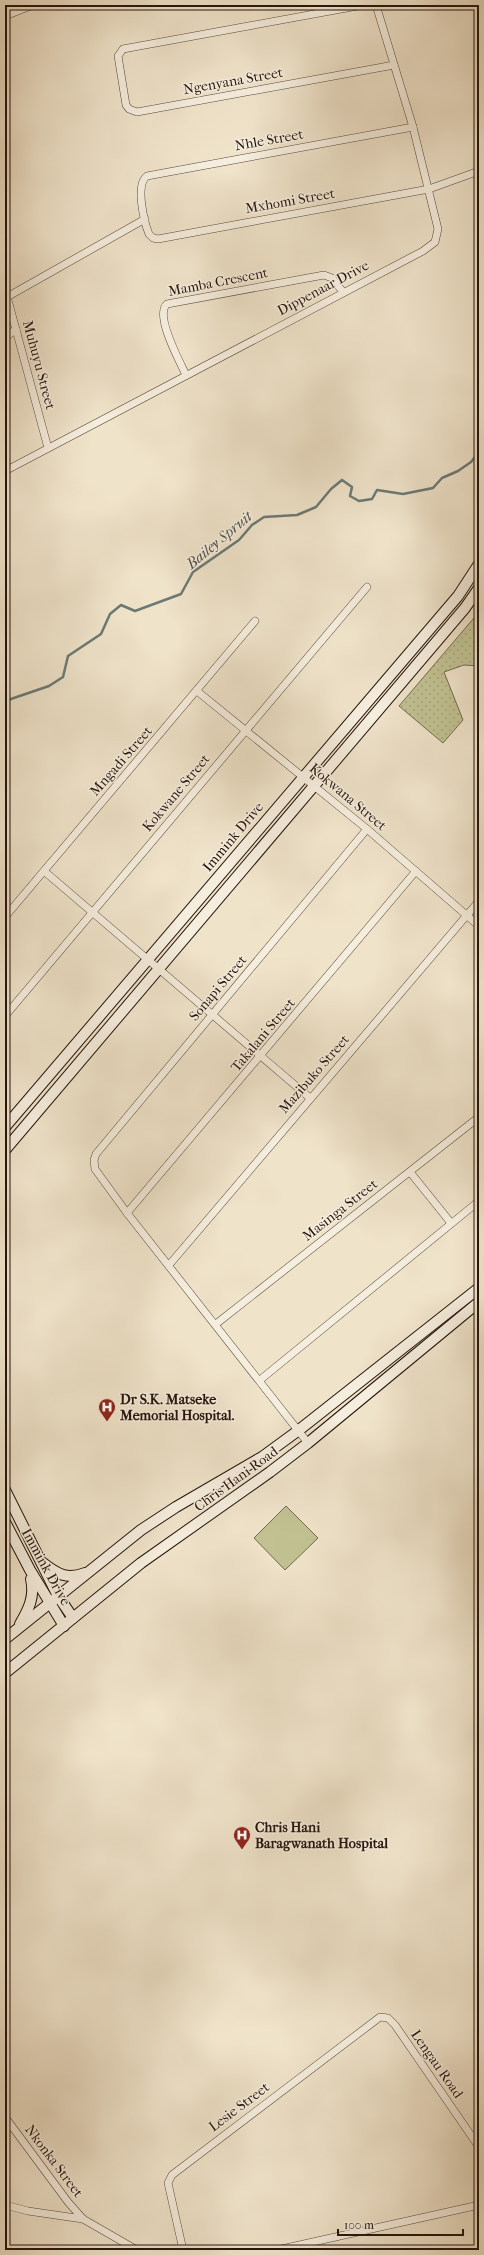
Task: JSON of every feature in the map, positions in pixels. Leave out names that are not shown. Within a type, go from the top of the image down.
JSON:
[{"type":"main road","name":"Immink Drive","points":[[5,1127],[458,596],[479,564]]},
{"type":"main road","name":"Immink Drive","points":[[5,1150],[465,608],[479,588]]},
{"type":"main road","name":"Chris Hani Road","points":[[5,1639],[158,1518],[262,1457],[299,1430],[479,1288]]},
{"type":"main road","name":"Chris Hani Road","points":[[5,1673],[141,1563],[270,1472],[479,1302]]},
{"type":"main road","name":"Immink Drive","points":[[5,1490],[58,1596],[73,1618]]},
{"type":"main road","name":"Immink Drive","points":[[5,1522],[49,1604],[64,1626]]},
{"type":"main road","points":[[41,1562],[58,1574],[68,1577],[90,1572]]},
{"type":"main road","points":[[17,1629],[30,1606],[33,1592],[30,1570]]},
{"type":"street","points":[[5,16],[33,5]]},
{"type":"street","name":"Ngenyana Street","points":[[363,5],[122,49],[118,53],[118,58],[126,105],[131,110],[137,112],[394,65]]},
{"type":"street","name":"Dippenaar Drive","points":[[5,471],[423,251],[435,242],[438,229],[429,189],[413,127],[376,5]]},
{"type":"street","name":"Nhle Street","points":[[140,190],[142,180],[150,175],[413,127]]},
{"type":"street","name":"Mxhomi Street","points":[[140,190],[149,234],[153,238],[158,239],[429,189],[479,171]]},
{"type":"street","points":[[7,297],[145,219]]},
{"type":"street","name":"Mamba Crescent","points":[[186,375],[171,342],[162,314],[167,304],[324,275],[334,279],[343,292]]},
{"type":"street","name":"Muhuyu Street","points":[[5,289],[48,448]]},
{"type":"street","points":[[5,338],[16,329]]},
{"type":"street","name":"Kokwane Street","points":[[5,1016],[367,587]]},
{"type":"street","name":"Mngadi Street","points":[[5,917],[255,621]]},
{"type":"street","name":"Kokwana Street","points":[[197,691],[247,730],[367,829],[467,914],[479,926]]},
{"type":"street","name":"Sonapi Street","points":[[127,1213],[94,1165],[96,1154],[367,829]]},
{"type":"street","points":[[44,871],[310,1098]]},
{"type":"street","name":"Takalani Street","points":[[127,1213],[262,1056],[416,871]]},
{"type":"street","name":"Mazibuko Street","points":[[170,1265],[310,1098],[479,901]]},
{"type":"street","name":"Masinga Street","points":[[216,1324],[479,1117]]},
{"type":"street","points":[[410,1172],[451,1223]]},
{"type":"street","points":[[260,1380],[479,1201]]},
{"type":"street","points":[[127,1213],[170,1265],[308,1442]]},
{"type":"street","name":"Lesie Street","points":[[183,2250],[168,2183],[172,2175],[371,2022],[380,2017],[385,2017]]},
{"type":"street","name":"Lengau Road","points":[[385,2017],[395,2025],[479,2148]]},
{"type":"street","name":"Nkonka Street","points":[[5,2117],[68,2202],[83,2219]]},
{"type":"street","points":[[5,2205],[28,2211],[83,2219],[138,2250]]},
{"type":"street","points":[[277,2250],[479,2205]]},
{"type":"green space","points":[[479,612],[479,666],[464,665],[444,672],[463,720],[443,743],[399,706]]},
{"type":"green space","points":[[286,1506],[318,1538],[285,1570],[254,1538]]},
{"type":"waterway","name":"Bailey Spruit","points":[[5,701],[49,686],[63,677],[68,656],[101,634],[110,614],[121,605],[135,611],[181,594],[193,572],[239,540],[252,525],[264,517],[297,515],[316,507],[331,489],[342,480],[352,487],[350,496],[359,501],[372,499],[377,490],[403,494],[433,488],[442,478],[458,471],[471,462],[479,452]]},
{"type":"place","name":"Dr S.K. Matseke Memorial Hospital.","points":[[107,1422]]},
{"type":"place","name":"Chris Hani Baragwanath Hospital","points":[[242,1850]]}]
